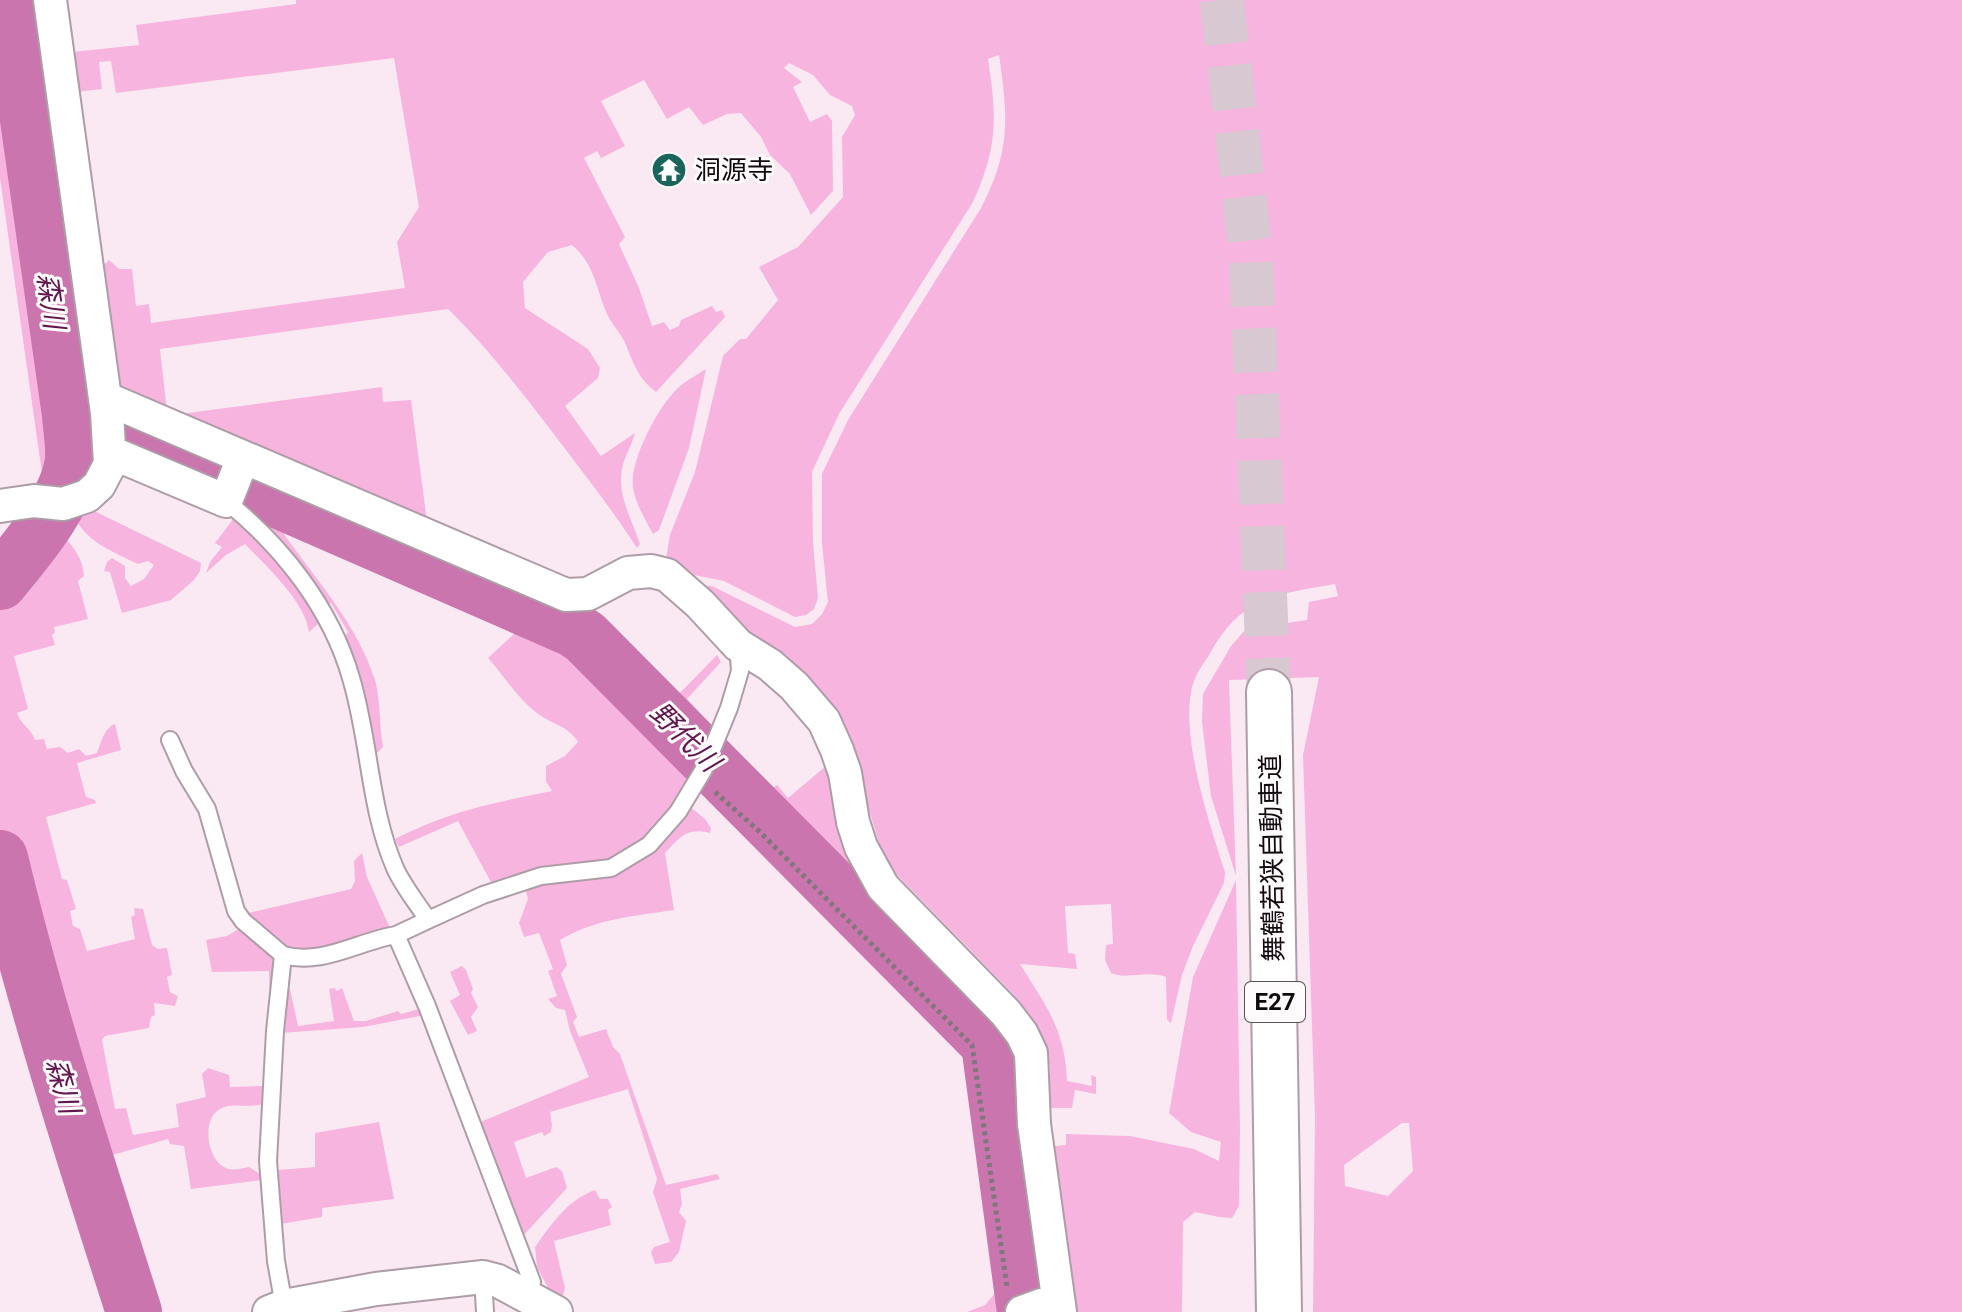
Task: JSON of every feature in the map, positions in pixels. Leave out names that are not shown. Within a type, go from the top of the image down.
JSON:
[{"type":"highway","name":"舞鶴若狭自動車道","points":[[1269,692],[1279,1312]]},
{"type":"street","points":[[0,506],[34,501],[55,504],[87,496],[99,485],[110,464],[50,0]]},
{"type":"street","points":[[107,425],[234,480],[566,595],[588,594],[628,573],[651,571],[667,575],[700,604],[738,645],[782,675],[824,721],[845,773],[853,822],[861,847],[883,887],[1006,1013],[1022,1034],[1031,1053],[1037,1305]]},
{"type":"street","points":[[107,425],[234,480]]},
{"type":"street","points":[[276,1309],[376,1289],[483,1277],[543,1305]]},
{"type":"lane","points":[[234,480],[252,522],[298,575],[330,627],[351,677],[368,772],[385,838],[396,870],[428,920]]},
{"type":"lane","points":[[170,740],[207,809],[236,911],[243,921],[283,955],[295,958],[329,955],[396,935],[483,895],[541,876],[611,868],[649,845],[665,830],[702,775],[740,671],[738,645]]},
{"type":"lane","points":[[396,935],[427,1006],[543,1305]]},
{"type":"lane","points":[[276,1309],[276,1261],[268,1161],[275,1031],[283,955]]},
{"type":"lane","points":[[483,1277],[485,1312]]},
{"type":"path","points":[[702,775],[972,1045],[1037,1305]]},
{"type":"shaded area","points":[[0,0],[5,0],[64,457],[53,490],[44,487],[0,178]]},
{"type":"shaded area","points":[[18,0],[38,0],[93,415],[77,407]]},
{"type":"shaded area","points":[[296,0],[1962,0],[1962,1312],[1313,1312],[1315,1117],[1303,755],[1319,677],[1229,680],[1236,876],[1211,796],[1202,722],[1203,694],[1231,646],[1246,629],[1307,620],[1309,602],[1338,596],[1335,584],[1283,594],[1246,611],[1223,633],[1194,681],[1190,701],[1192,750],[1204,804],[1225,872],[1224,883],[1182,975],[1171,1023],[1167,1020],[1166,977],[1111,973],[1105,960],[1106,945],[1113,944],[1111,904],[1065,906],[1068,953],[1075,954],[1077,969],[1020,964],[1058,1032],[1067,1081],[1092,1086],[1091,1075],[1096,1077],[1096,1094],[1075,1090],[1072,1108],[1050,1108],[1050,1066],[1039,1032],[1014,995],[896,874],[881,850],[864,793],[801,678],[740,625],[701,585],[712,586],[795,627],[812,624],[822,614],[828,602],[822,544],[822,474],[848,420],[981,208],[991,187],[1005,133],[999,55],[988,59],[993,132],[987,164],[973,202],[839,414],[812,472],[818,598],[814,609],[806,615],[795,617],[724,581],[684,573],[666,558],[670,535],[695,472],[723,356],[740,339],[746,339],[778,300],[759,267],[798,247],[843,197],[842,137],[855,115],[852,106],[830,95],[813,75],[789,63],[784,68],[802,82],[793,87],[810,122],[827,114],[832,121],[833,191],[811,215],[790,174],[770,155],[761,137],[741,113],[727,114],[703,125],[689,107],[667,119],[644,80],[601,101],[625,146],[601,158],[597,151],[584,158],[625,237],[619,244],[652,326],[664,322],[670,330],[679,326],[681,320],[712,306],[716,312],[722,310],[725,317],[656,392],[638,371],[609,318],[591,270],[572,245],[548,252],[523,282],[525,308],[588,349],[600,368],[598,378],[565,406],[601,456],[635,433],[623,464],[621,479],[623,498],[640,544],[637,548],[516,385],[448,309],[160,349],[167,411],[126,393],[117,382],[101,268],[109,260],[119,269],[132,269],[136,306],[149,304],[151,323],[405,288],[397,242],[419,207],[394,58],[116,93],[111,61],[99,62],[102,89],[77,92],[72,52],[139,45],[136,25],[296,4]],"holes":[[[1402,1123],[1409,1123],[1413,1171],[1388,1196],[1345,1186],[1344,1165]]]},
{"type":"shaded area","points":[[706,369],[689,448],[659,530],[653,534],[634,494],[635,464],[646,436],[668,399]]},
{"type":"shaded area","points":[[382,387],[383,402],[411,400],[427,521],[173,415]]},
{"type":"shaded area","points":[[120,419],[229,463],[230,473],[119,427]]},
{"type":"shaded area","points":[[80,426],[92,433],[95,472],[70,490],[80,467]]},
{"type":"shaded area","points":[[245,472],[592,611],[602,621],[599,626],[673,700],[717,655],[721,662],[687,699],[713,727],[705,751],[584,627],[242,479]]},
{"type":"shaded area","points":[[268,503],[576,637],[700,761],[685,794],[646,841],[609,861],[493,886],[458,821],[399,847],[395,839],[434,821],[491,804],[552,791],[546,781],[546,766],[565,756],[578,742],[566,730],[526,703],[488,658],[526,623],[289,526],[284,534],[347,622],[375,680],[383,747],[377,753],[373,749],[344,638],[348,632],[331,603],[326,605],[262,521]]},
{"type":"shaded area","points":[[86,507],[201,563],[200,571],[171,600],[122,613],[110,572],[104,571],[107,562],[112,558],[125,566],[125,578],[131,586],[144,579],[154,565],[148,561],[138,564],[88,535],[76,520]]},
{"type":"shaded area","points":[[234,518],[271,553],[311,608],[320,622],[309,632],[293,596],[245,544],[226,555],[206,573],[222,547],[215,543]]},
{"type":"shaded area","points":[[57,529],[81,562],[84,576],[78,581],[88,619],[54,627],[55,633],[52,635],[55,645],[14,656],[28,709],[17,713],[35,740],[44,739],[47,749],[60,747],[68,753],[79,749],[86,756],[97,753],[106,732],[115,724],[121,750],[77,763],[86,797],[96,803],[46,817],[62,879],[67,880],[76,909],[70,911],[73,926],[80,929],[87,951],[135,939],[131,917],[135,915],[134,908],[143,909],[152,945],[158,949],[167,948],[172,975],[167,977],[170,992],[178,996],[175,1006],[154,1003],[155,1015],[151,1017],[149,1028],[105,1036],[102,1040],[115,1109],[126,1108],[133,1135],[179,1127],[176,1104],[206,1097],[202,1074],[208,1068],[229,1075],[230,1087],[267,1086],[266,1103],[222,1108],[212,1117],[208,1132],[218,1163],[230,1169],[249,1167],[260,1174],[261,1180],[191,1189],[184,1146],[170,1144],[168,1139],[109,1156],[156,1312],[141,1312],[75,1104],[24,930],[0,831],[0,590]]},
{"type":"shaded area","points":[[723,741],[765,793],[777,785],[788,798],[826,766],[840,824],[1016,1050],[1043,1291],[1031,1298],[994,1040],[716,760]]},
{"type":"shaded area","points":[[711,772],[983,1045],[1018,1300],[1013,1293],[1001,1298],[1000,1312],[967,1312],[985,1305],[995,1293],[978,1136],[964,1054],[743,825],[701,789]]},
{"type":"shaded area","points":[[689,806],[711,828],[710,833],[695,831],[684,835],[665,853],[674,910],[601,923],[560,940],[567,965],[561,974],[577,1017],[573,1022],[579,1037],[606,1029],[613,1047],[620,1054],[666,1185],[717,1174],[720,1179],[680,1189],[682,1204],[679,1212],[686,1221],[679,1252],[671,1262],[655,1264],[651,1252],[654,1247],[670,1242],[653,1192],[657,1179],[628,1089],[550,1112],[551,1132],[514,1142],[526,1178],[556,1167],[562,1171],[567,1188],[523,1236],[478,1123],[589,1077],[565,1010],[556,1008],[548,999],[557,996],[548,971],[553,969],[539,933],[524,937],[519,923],[528,899],[525,888],[543,881],[592,878]]},
{"type":"shaded area","points":[[362,853],[367,877],[390,928],[328,951],[285,952],[244,914],[351,889],[355,881],[354,861]]},
{"type":"shaded area","points":[[0,865],[40,1022],[34,1023],[30,1019],[0,901]]},
{"type":"shaded area","points":[[1236,880],[1239,1206],[1232,1218],[1195,1212],[1183,1222],[1182,1312],[1072,1312],[1055,1146],[1066,1145],[1066,1134],[1130,1136],[1194,1149],[1219,1161],[1221,1142],[1191,1132],[1169,1113],[1193,977]]},
{"type":"shaded area","points":[[245,925],[279,955],[270,1014],[269,971],[212,972],[206,940],[227,936]]},
{"type":"shaded area","points":[[462,966],[478,1007],[471,1017],[477,1031],[468,1035],[450,1001],[460,995],[450,972]]},
{"type":"shaded area","points":[[283,987],[290,989],[298,1026],[334,1021],[329,989],[335,988],[336,991],[342,988],[354,1021],[422,1008],[425,1015],[363,1027],[281,1033]]},
{"type":"shaded area","points":[[65,1105],[129,1312],[122,1312],[55,1106]]},
{"type":"shaded area","points":[[379,1122],[394,1199],[322,1208],[322,1217],[281,1224],[278,1170],[315,1167],[315,1133]]},
{"type":"shaded area","points":[[595,1190],[600,1199],[608,1199],[612,1207],[608,1210],[611,1225],[554,1241],[565,1288],[563,1295],[554,1299],[537,1267],[535,1247],[568,1206]]},
{"type":"waterway","name":"森川","points":[[0,582],[55,508],[70,475],[73,459],[70,415],[11,0]]},
{"type":"waterway","name":"野代川","points":[[70,415],[243,485],[573,629],[585,637],[989,1044],[1025,1312]]},
{"type":"waterway","name":"森川","points":[[0,858],[46,1030],[134,1312]]},
{"type":"tunnel","points":[[1222,0],[1251,256],[1269,692]]},
{"type":"place","name":"洞源寺","points":[[669,170]]}]
